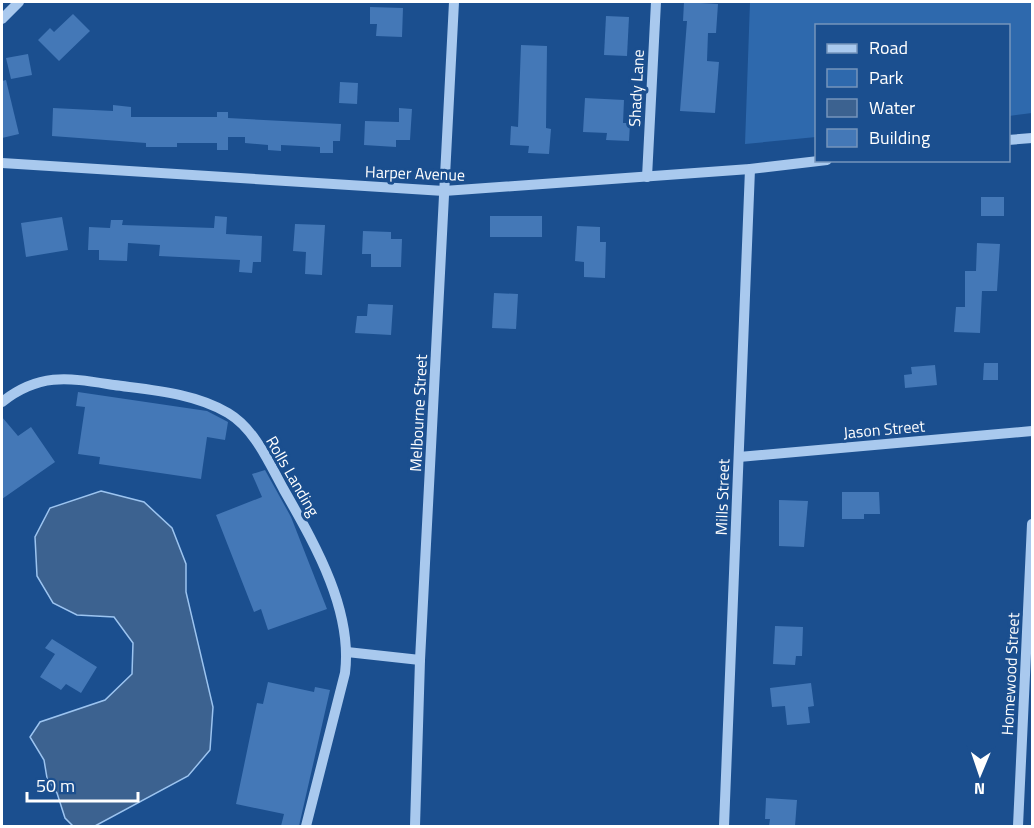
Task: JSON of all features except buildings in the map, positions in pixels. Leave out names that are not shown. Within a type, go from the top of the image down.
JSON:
[{"type":"street","points":[[2,19],[19,2]]},
{"type":"street","name":"Melbourne Street","points":[[415,826],[420,660],[454,2]]},
{"type":"street","name":"Shady Lane","points":[[647,177],[656,2]]},
{"type":"street","points":[[1010,140],[1032,138]]},
{"type":"street","name":"Harper Avenue","points":[[2,163],[444,191],[750,169],[815,161]]},
{"type":"street","name":"Mills Street","points":[[724,826],[750,169]]},
{"type":"street","name":"Rolls Landing","points":[[2,402],[13,393],[40,380],[66,378],[174,394],[211,404],[231,414],[260,447],[311,538],[335,598],[347,652],[345,673],[306,826]]},
{"type":"street","name":"Jason Street","points":[[738,457],[1032,431]]},
{"type":"street","name":"Homewood Street","points":[[1018,826],[1031,586],[1032,524]]},
{"type":"street","points":[[347,652],[420,660]]},
{"type":"green space","points":[[750,2],[1032,2],[1032,113],[1010,116],[1010,24],[815,24],[815,137],[745,144]]},
{"type":"water","points":[[101,491],[144,502],[172,528],[186,564],[186,592],[213,707],[210,750],[188,776],[95,826],[73,826],[65,818],[57,793],[47,778],[44,760],[30,737],[40,722],[105,700],[132,674],[133,643],[114,617],[77,615],[53,603],[37,576],[35,537],[50,508]]}]
